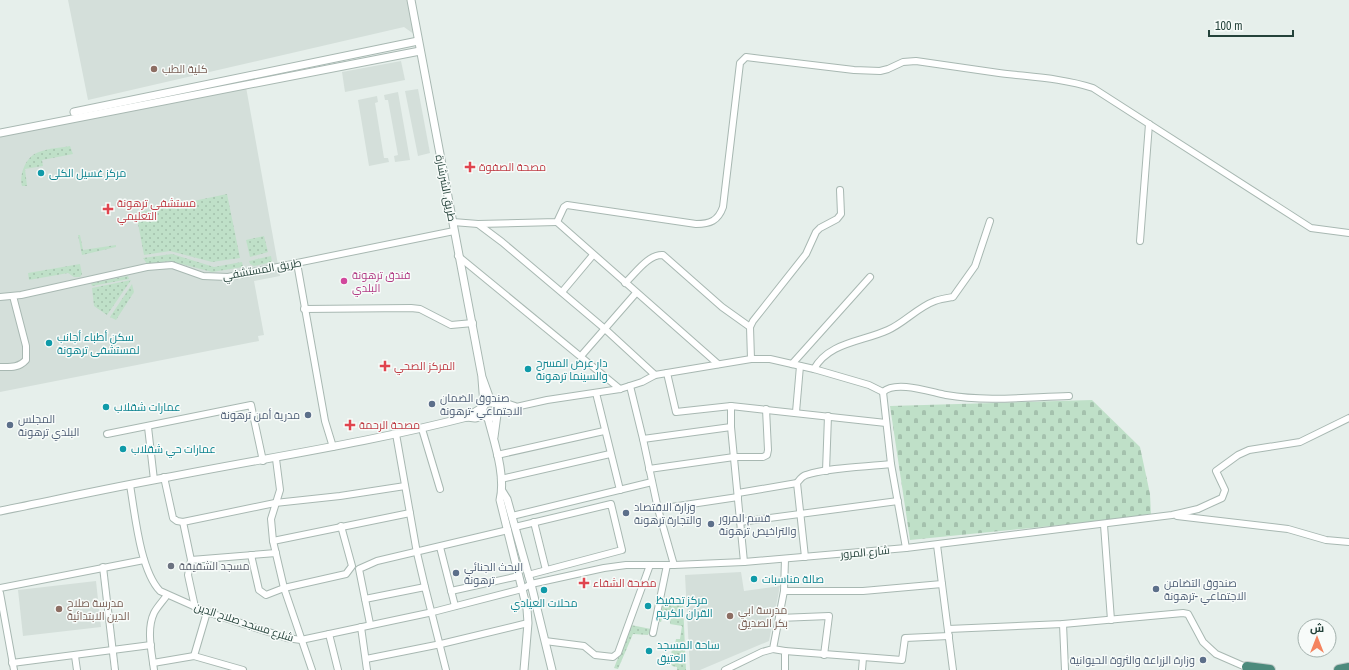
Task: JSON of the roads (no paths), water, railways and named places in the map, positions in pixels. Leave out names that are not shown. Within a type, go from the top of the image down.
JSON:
[{"type":"highway","points":[[1339,670],[1349,668]]},
{"type":"highway","points":[[1246,669],[1270,670]]},
{"type":"street","name":"طريق الشرشارة","points":[[411,0],[453,222],[458,256],[490,410]]},
{"type":"street","points":[[0,128],[418,41]]},
{"type":"street","points":[[0,133],[420,51]]},
{"type":"street","points":[[557,222],[567,204],[696,224],[712,222],[717,219],[723,207],[740,63],[746,57],[867,70],[888,70],[903,62],[916,61],[999,73],[1057,79],[1093,88],[1311,228],[1349,233]]},
{"type":"street","points":[[1140,240],[1149,124]]},
{"type":"street","points":[[751,359],[750,327],[806,254],[816,232],[820,228],[837,219],[841,214],[840,190]]},
{"type":"street","points":[[453,222],[478,224],[557,222],[718,364]]},
{"type":"street","points":[[814,369],[819,360],[826,354],[847,343],[888,330],[934,301],[952,297],[975,266],[990,222]]},
{"type":"street","points":[[478,224],[562,292],[655,375]]},
{"type":"street","name":"طريق المستشفي","points":[[0,297],[13,296],[147,267],[172,265],[203,276],[228,277],[454,231]]},
{"type":"street","points":[[625,283],[651,257],[658,254],[663,255],[722,307],[750,327]]},
{"type":"street","points":[[562,292],[593,255]]},
{"type":"street","points":[[458,256],[620,389]]},
{"type":"street","points":[[297,263],[325,421],[333,447]]},
{"type":"street","points":[[792,364],[870,277]]},
{"type":"street","points":[[581,356],[636,293]]},
{"type":"street","points":[[0,366],[22,365],[26,360],[26,346],[13,296]]},
{"type":"street","points":[[304,309],[411,308],[420,309],[451,325],[473,323]]},
{"type":"street","points":[[0,511],[422,429],[467,417],[475,418],[490,410],[511,409],[514,406],[596,394],[630,386],[655,375],[751,359],[770,359],[814,369],[869,386],[882,392]]},
{"type":"street","points":[[796,412],[800,366]]},
{"type":"street","points":[[667,373],[676,412],[731,406],[886,423]]},
{"type":"street","points":[[630,386],[658,510],[674,566]]},
{"type":"street","points":[[882,392],[886,389],[898,387],[966,397],[1069,396]]},
{"type":"street","points":[[882,392],[891,464],[906,548]]},
{"type":"street","points":[[596,394],[604,431],[620,490]]},
{"type":"street","points":[[107,434],[148,427],[251,405],[263,461]]},
{"type":"street","points":[[731,406],[731,427],[744,562]]},
{"type":"street","points":[[490,410],[501,479],[502,491],[500,500],[519,576],[528,623],[524,670]]},
{"type":"street","points":[[649,469],[734,458],[763,457],[767,455],[766,410]]},
{"type":"street","points":[[826,471],[828,416]]},
{"type":"street","name":"شارع المرور","points":[[531,584],[604,568],[626,565],[674,566],[744,562],[906,548],[1104,525],[1172,515],[1198,509],[1222,498],[1225,490],[1216,471],[1238,455],[1256,447],[1300,442],[1349,418]]},
{"type":"street","points":[[148,427],[154,480]]},
{"type":"street","points":[[643,439],[731,427]]},
{"type":"street","points":[[422,429],[440,489]]},
{"type":"street","points":[[497,455],[604,431]]},
{"type":"street","points":[[396,434],[417,553],[441,644],[446,670]]},
{"type":"street","points":[[501,479],[610,454]]},
{"type":"street","points":[[276,458],[280,490],[271,519],[273,541],[284,588],[312,670]]},
{"type":"street","points":[[658,510],[797,483],[805,475],[826,471],[891,464]]},
{"type":"street","points":[[164,478],[173,518],[183,522],[275,503],[340,496],[405,486]]},
{"type":"street","points":[[512,516],[652,482]]},
{"type":"street","points":[[797,483],[805,557]]},
{"type":"street","name":"شلرع مسجد صلاح الدين","points":[[130,485],[144,560],[149,576],[154,585],[167,595],[207,612],[287,638],[301,640],[370,624],[433,612],[522,590],[531,584]]},
{"type":"street","points":[[502,491],[507,499],[531,584],[552,670]]},
{"type":"street","points":[[740,522],[898,501]]},
{"type":"street","points":[[515,527],[611,504],[622,550],[528,575]]},
{"type":"street","points":[[273,541],[410,513]]},
{"type":"street","points":[[1172,515],[1288,530],[1326,540],[1349,542]]},
{"type":"street","points":[[183,522],[191,560],[188,575],[195,607]]},
{"type":"street","points":[[534,522],[546,570]]},
{"type":"street","points":[[1104,525],[1111,620]]},
{"type":"street","points":[[251,555],[259,590],[261,593],[266,595],[284,588],[346,574],[350,571],[352,566],[341,526]]},
{"type":"street","points":[[370,624],[359,569],[377,562],[508,530]]},
{"type":"street","points":[[937,545],[953,670]]},
{"type":"street","points":[[440,547],[455,606]]},
{"type":"street","points":[[191,560],[276,553]]},
{"type":"street","points":[[773,649],[784,591],[785,559]]},
{"type":"street","points":[[0,588],[144,560]]},
{"type":"street","points":[[545,641],[584,646],[595,655],[613,657],[618,653],[650,565]]},
{"type":"street","points":[[653,633],[667,566]]},
{"type":"street","points":[[103,567],[115,670]]},
{"type":"street","points":[[451,590],[519,576]]},
{"type":"street","points":[[784,591],[863,590],[942,584]]},
{"type":"street","points":[[365,599],[425,587]]},
{"type":"street","points":[[0,593],[14,670]]},
{"type":"street","points":[[167,595],[154,613],[151,632],[153,667],[194,656],[243,670]]},
{"type":"street","points":[[194,656],[207,612]]},
{"type":"street","points":[[948,629],[1063,624],[1183,613],[1188,614],[1203,642],[1216,654],[1236,662],[1246,669]]},
{"type":"street","points":[[779,618],[828,616],[824,654]]},
{"type":"street","points":[[366,659],[441,644],[528,623]]},
{"type":"street","points":[[1063,624],[1065,670]]},
{"type":"street","points":[[361,627],[367,670]]},
{"type":"street","points":[[329,634],[338,670]]},
{"type":"street","points":[[725,670],[762,652],[773,649],[863,658],[902,660],[905,638],[949,636]]},
{"type":"street","points":[[12,663],[151,645]]},
{"type":"street","points":[[785,651],[785,670]]},
{"type":"street","points":[[75,656],[77,670]]},
{"type":"street","points":[[862,670],[863,658]]},
{"type":"place","name":"كلية الطب","points":[[154,69]]},
{"type":"place","name":"مصحة الصفوة","points":[[470,167]]},
{"type":"place","name":"مركز غسيل الكلى","points":[[41,173]]},
{"type":"place","name":"مستشفى ترهونة التعليمي","points":[[108,209]]},
{"type":"place","name":"فندق ترهونة البلدي","points":[[344,281]]},
{"type":"place","name":"سكن أطباء أجانب لمستشفى ترهونة","points":[[49,343]]},
{"type":"place","name":"المركز الصحي","points":[[385,366]]},
{"type":"place","name":"دار عرض المسرح والسينما ترهونة","points":[[528,369]]},
{"type":"place","name":"صندوق الضمان الاجتماعي -ترهونة","points":[[432,404]]},
{"type":"place","name":"عمارات شقلاب","points":[[106,407]]},
{"type":"place","name":"مدرية أمن ترهونة","points":[[308,415]]},
{"type":"place","name":"المجلس البلدي ترهونة","points":[[10,425]]},
{"type":"place","name":"مصحة الرحمة","points":[[350,425]]},
{"type":"place","name":"عمارات حي شقلاب","points":[[123,449]]},
{"type":"place","name":"وزارة الاقتصاد والتجارة ترهونة","points":[[626,513]]},
{"type":"place","name":"قسم المرور والتراخيص ترهونة","points":[[711,524]]},
{"type":"place","name":"مسجد الشقيقة","points":[[171,566]]},
{"type":"place","name":"البحث الجنائي ترهونة","points":[[456,573]]},
{"type":"place","name":"صالة مناسبات","points":[[754,579]]},
{"type":"place","name":"مصحة الشفاء","points":[[584,583]]},
{"type":"place","name":"صندوق التضامن الاجتماعي -ترهونة","points":[[1156,589]]},
{"type":"place","name":"محلات العيادي","points":[[544,590]]},
{"type":"place","name":"مركز تحفيظ القران الكريم","points":[[648,606]]},
{"type":"place","name":"مدرسة صلاح الدين الابتدائية","points":[[59,609]]},
{"type":"place","name":"مدرسة ابي بكر الصديق","points":[[730,616]]},
{"type":"place","name":"ساحة المسجد العتيق","points":[[649,651]]},
{"type":"place","name":"وزارة الزراعة والثروة الحيوانية","points":[[1203,660]]}]
